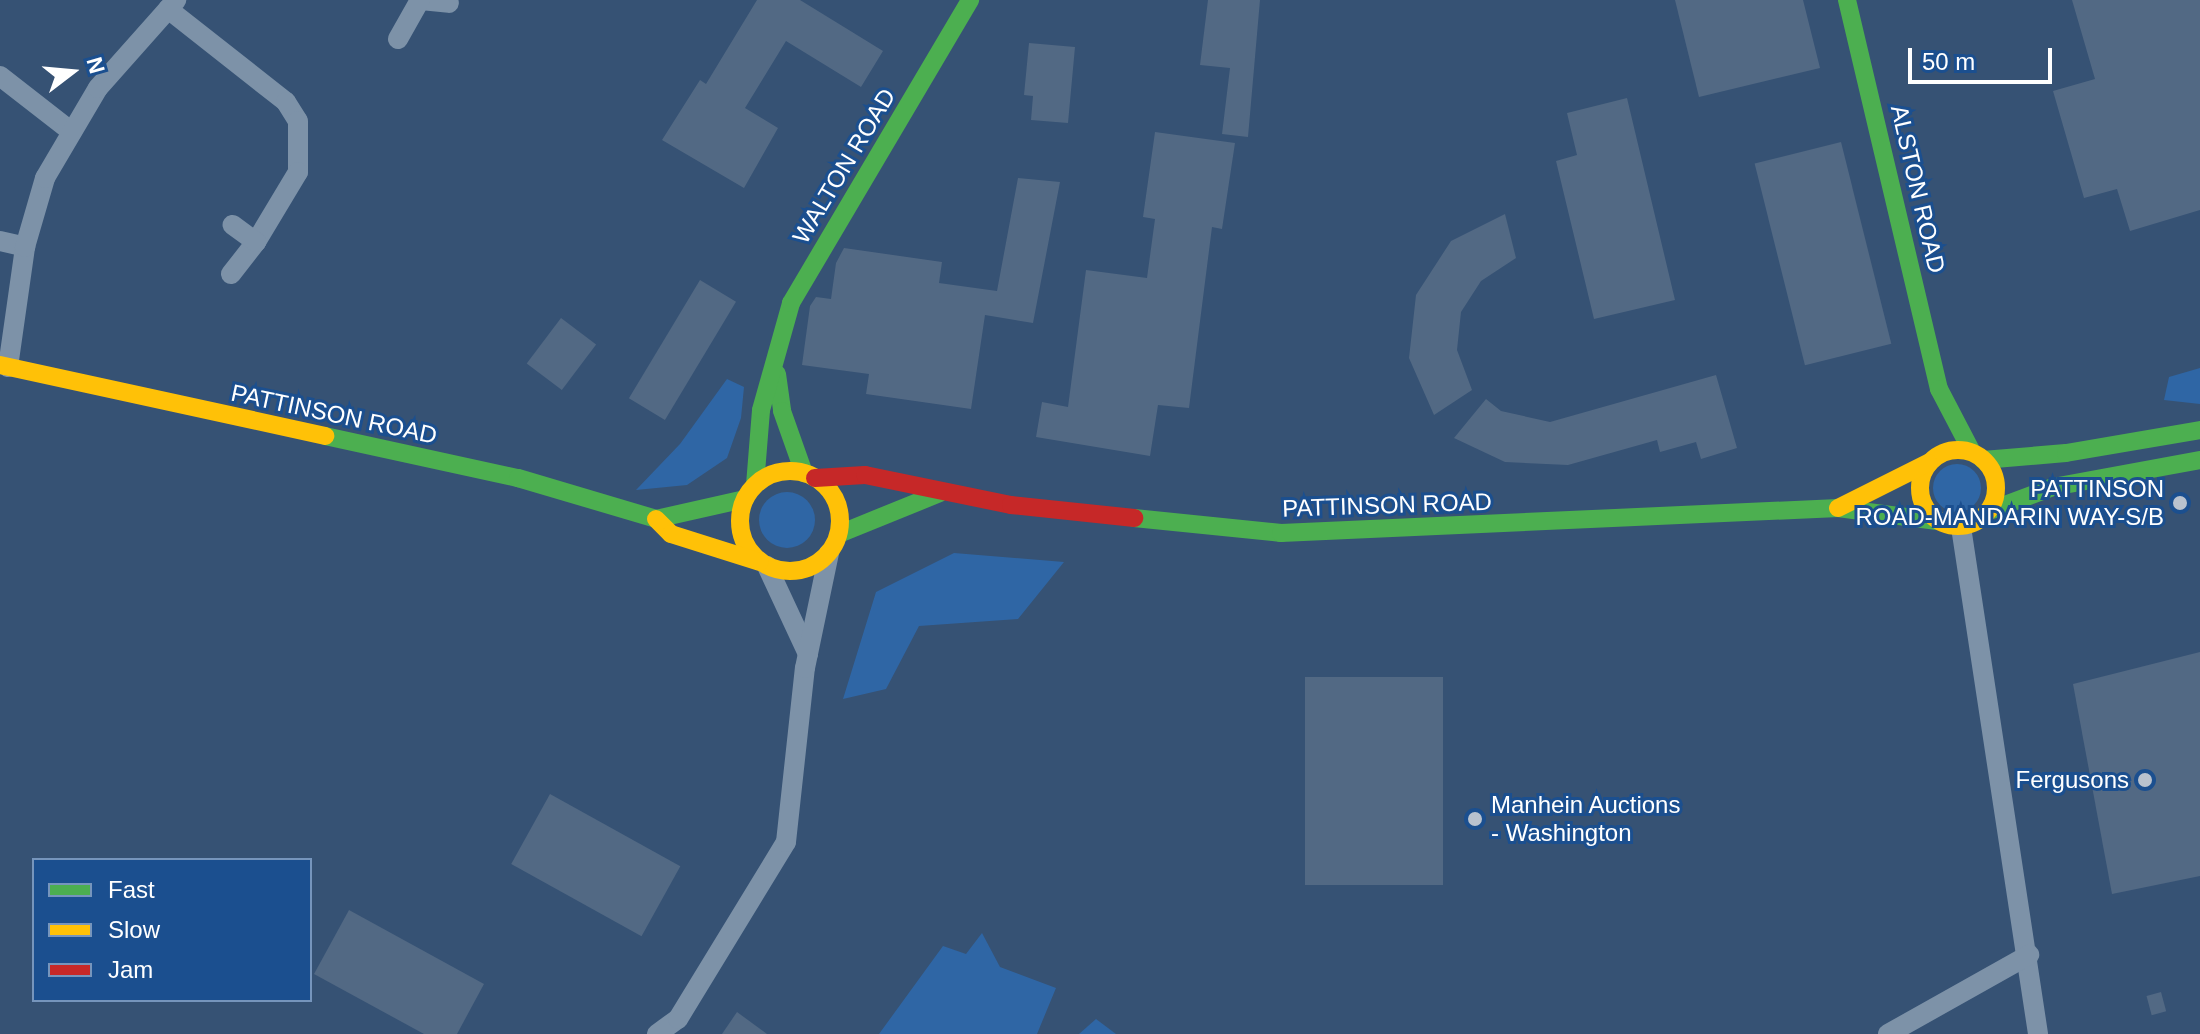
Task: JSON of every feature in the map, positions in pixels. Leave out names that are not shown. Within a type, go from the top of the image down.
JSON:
[{"type":"street","points":[[398,39],[420,0],[449,3]]},
{"type":"street","name":"WALTON ROAD","points":[[750,492],[761,410],[791,303],[970,0]]},
{"type":"street","name":"ALSTON ROAD","points":[[1847,0],[1939,389],[1978,456]]},
{"type":"street","points":[[4,366],[25,247],[45,178],[98,88],[172,4],[286,102],[298,121],[298,172],[256,242],[231,274]]},
{"type":"street","points":[[0,76],[72,132]]},
{"type":"street","points":[[233,225],[256,242]]},
{"type":"street","points":[[0,241],[25,247]]},
{"type":"street","name":"WALTON ROAD","points":[[775,364],[782,411],[809,475]]},
{"type":"street","name":"PATTINSON ROAD","points":[[4,366],[518,478],[656,519],[671,534],[764,564]]},
{"type":"street","name":"ALSTON ROAD","points":[[1932,459],[1939,389]]},
{"type":"street","points":[[2200,430],[2066,453],[1932,459],[1919,495],[1937,521],[1961,527],[1989,511],[2053,487],[2200,460]]},
{"type":"street","points":[[1978,456],[1996,482],[1989,511]]},
{"type":"street","name":"PATTINSON ROAD","points":[[1838,508],[1932,459]]},
{"type":"street","points":[[657,1034],[686,1008],[786,842],[808,654],[829,553],[839,534],[837,502],[809,475],[778,473],[750,492],[742,533],[764,564],[808,654]]},
{"type":"street","name":"PATTINSON ROAD","points":[[809,475],[865,475],[914,482],[940,493],[1121,520],[1281,533],[1838,508],[1937,521]]},
{"type":"street","name":"PATTINSON ROAD","points":[[656,519],[750,492]]},
{"type":"street","points":[[839,534],[940,493]]},
{"type":"street","points":[[1961,527],[2029,955],[2038,1034]]},
{"type":"street","points":[[764,564],[800,571],[829,553]]},
{"type":"street","points":[[1888,1034],[2029,955]]},
{"type":"shaded area","points":[[2200,368],[2200,404],[2164,400],[2169,377]]},
{"type":"shaded area","points":[[727,379],[744,387],[741,418],[727,458],[687,485],[636,490],[680,444]]},
{"type":"shaded area","points":[[1957,464],[1966,465],[1974,471],[1980,479],[1980,497],[1974,505],[1966,511],[1957,512],[1948,511],[1940,505],[1934,497],[1933,488],[1934,479],[1940,471],[1948,465]]},
{"type":"shaded area","points":[[787,492],[807,500],[815,520],[807,540],[787,548],[767,540],[759,520],[767,500]]},
{"type":"shaded area","points":[[954,553],[1064,562],[1018,619],[919,626],[886,689],[843,699],[876,592]]},
{"type":"shaded area","points":[[982,933],[1000,967],[1056,988],[1037,1034],[879,1034],[943,946],[966,954]]},
{"type":"shaded area","points":[[1096,1019],[1116,1034],[1079,1034]]},
{"type":"building","points":[[757,0],[800,0],[883,51],[861,87],[786,41],[745,108],[778,128],[744,188],[662,140],[700,80],[706,84]]},
{"type":"building","points":[[1208,0],[1260,0],[1248,137],[1222,134],[1230,68],[1200,65]]},
{"type":"building","points":[[1675,0],[1803,0],[1820,68],[1699,97]]},
{"type":"building","points":[[2072,0],[2200,0],[2200,210],[2130,231],[2117,189],[2084,198],[2053,91],[2095,79]]},
{"type":"building","points":[[1029,43],[1075,47],[1068,123],[1031,120],[1033,96],[1024,95]]},
{"type":"building","points":[[1627,98],[1675,300],[1594,319],[1556,161],[1577,155],[1567,113]]},
{"type":"building","points":[[1155,132],[1235,143],[1222,229],[1212,227],[1189,408],[1158,405],[1150,456],[1036,437],[1042,402],[1068,407],[1086,270],[1147,278],[1155,219],[1143,217]]},
{"type":"building","points":[[1841,142],[1891,344],[1805,365],[1755,164]]},
{"type":"building","points":[[1018,178],[1060,182],[1033,323],[985,315],[971,409],[866,394],[869,374],[802,365],[810,306],[816,297],[831,299],[836,263],[844,248],[942,262],[939,283],[997,291]]},
{"type":"building","points":[[1505,214],[1516,258],[1481,281],[1461,312],[1457,350],[1472,390],[1434,415],[1409,358],[1416,295],[1451,241]]},
{"type":"building","points":[[700,280],[736,302],[665,420],[629,398]]},
{"type":"building","points":[[561,318],[596,344],[562,390],[527,364]]},
{"type":"building","points":[[1716,375],[1737,448],[1701,459],[1696,442],[1660,452],[1657,440],[1568,465],[1505,462],[1454,438],[1486,399],[1501,411],[1550,422]]},
{"type":"building","name":"Fergusons","points":[[2200,652],[2200,876],[2112,894],[2073,684]]},
{"type":"building","name":"Manhein Auctions - Washington","points":[[1305,677],[1443,677],[1443,885],[1305,885]]},
{"type":"building","points":[[550,794],[680,866],[642,936],[511,864]]},
{"type":"building","points":[[349,910],[484,984],[457,1034],[424,1034],[314,974]]},
{"type":"building","points":[[2161,992],[2166,1011],[2152,1015],[2147,996]]},
{"type":"building","points":[[737,1012],[767,1034],[722,1034]]},
{"type":"traffic: fast","points":[[755,485],[761,410],[791,303],[970,0]]},
{"type":"traffic: fast","points":[[1847,0],[1939,389],[1972,452]]},
{"type":"traffic: fast","points":[[777,374],[782,411],[804,473]]},
{"type":"traffic: fast","points":[[1983,460],[2066,453],[2200,430]]},
{"type":"traffic: fast","points":[[325,436],[518,478],[656,519],[745,499]]},
{"type":"traffic: fast","points":[[1989,511],[2053,487],[2200,460]]},
{"type":"traffic: fast","points":[[839,534],[940,493]]},
{"type":"traffic: fast","points":[[1134,518],[1281,533],[1838,508],[1937,521]]},
{"type":"traffic: slow","points":[[0,365],[325,436]]},
{"type":"traffic: slow","points":[[1951,450],[1965,450],[1979,456],[1990,467],[1996,488],[1993,503],[1985,515],[1965,526],[1951,526],[1937,520],[1926,509],[1920,495],[1920,481],[1926,467],[1937,456],[1951,450]]},
{"type":"traffic: slow","points":[[1838,508],[1928,463]]},
{"type":"traffic: slow","points":[[790,471],[809,475],[825,486],[836,502],[840,521],[836,540],[825,556],[809,567],[790,571],[771,567],[755,556],[744,540],[740,521],[744,502],[755,486],[771,475],[790,471]]},
{"type":"traffic: slow","points":[[656,519],[671,534],[760,562]]},
{"type":"traffic: jam","points":[[815,478],[865,475],[1011,505],[1134,518]]},
{"type":"place","name":"PATTINSON ROAD-MANDARIN WAY-S/B","points":[[2180,503]]},
{"type":"place","name":"Fergusons","points":[[2145,780]]},
{"type":"place","name":"Manhein Auctions - Washington","points":[[1475,819]]}]
